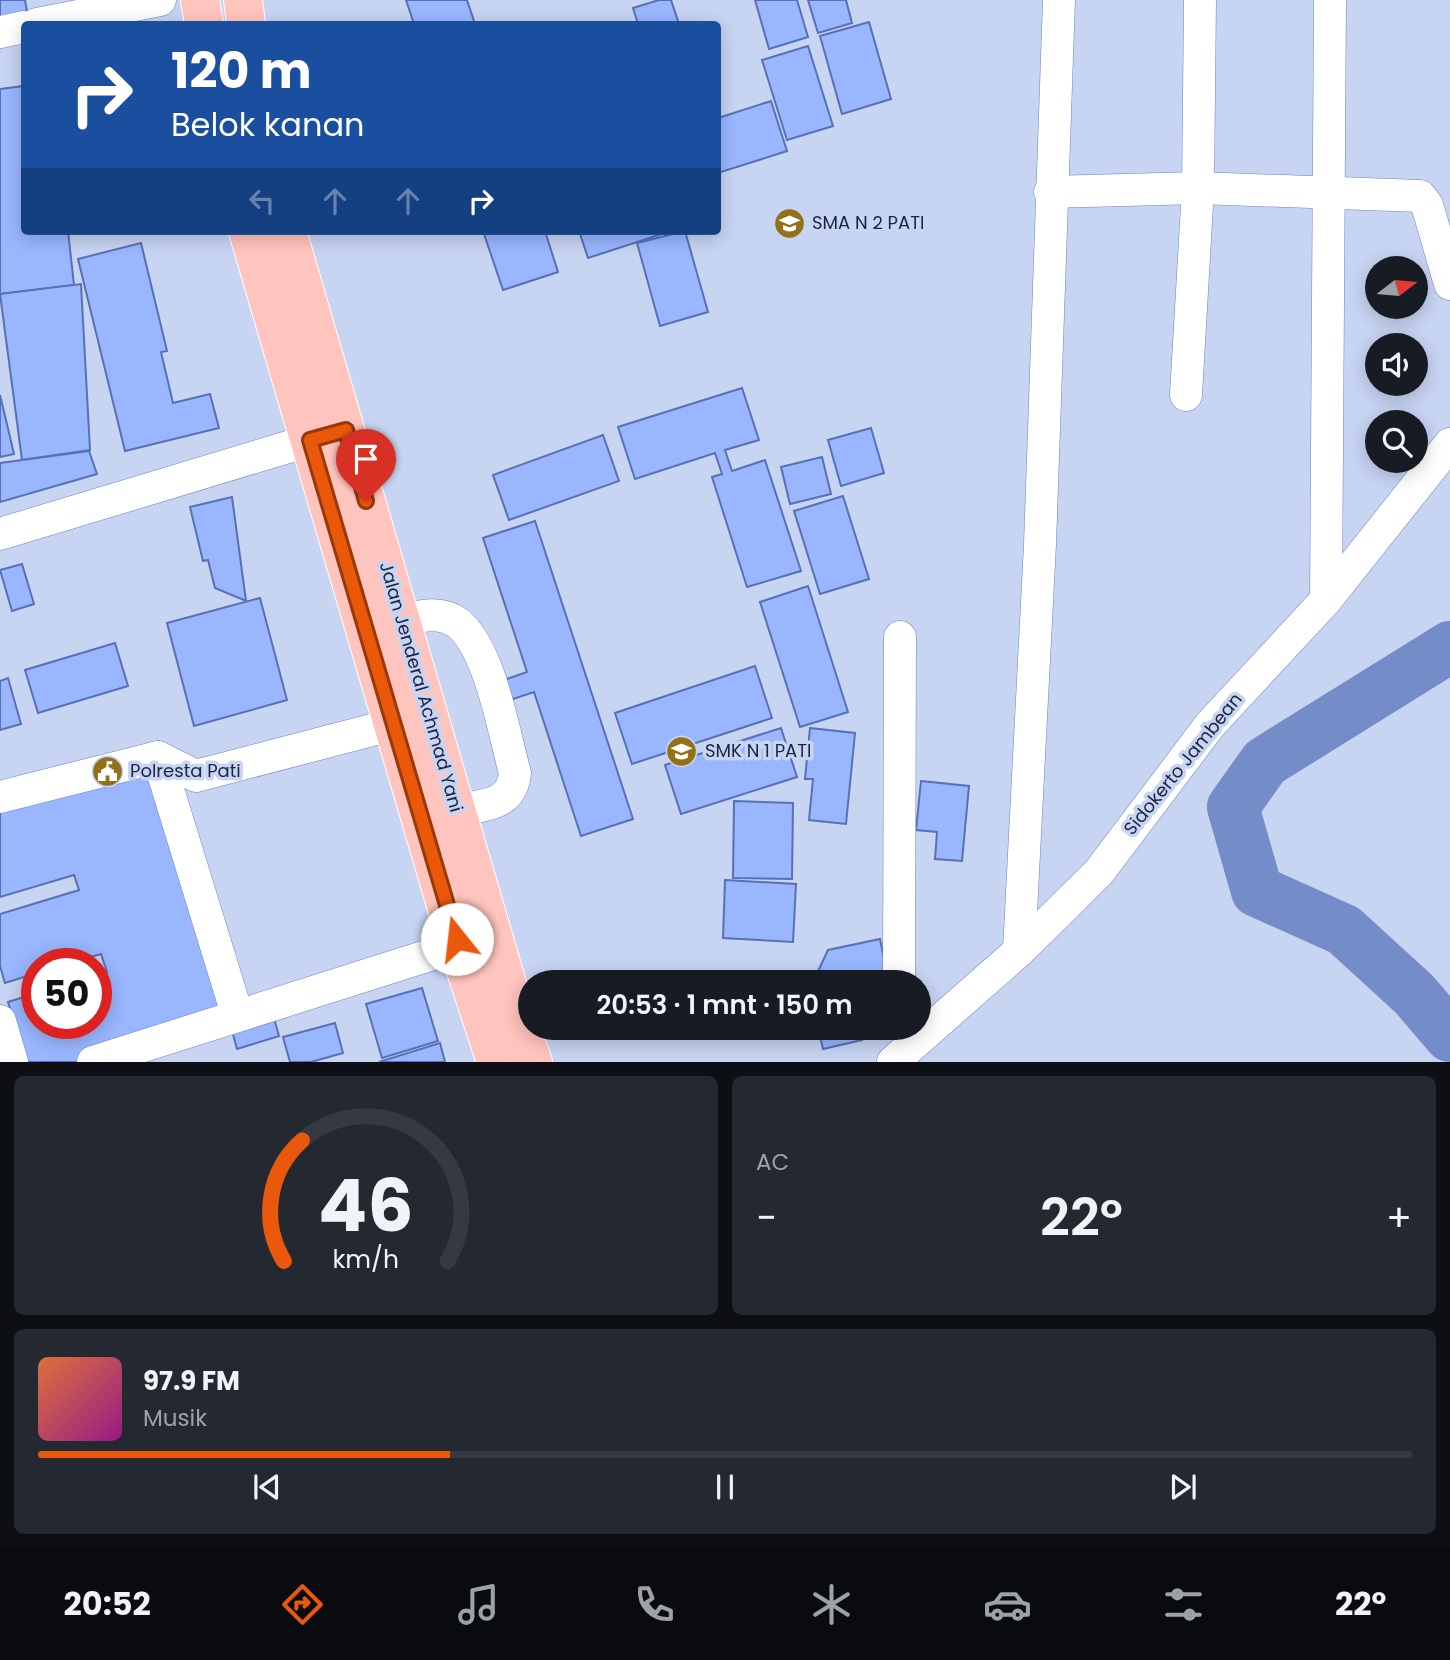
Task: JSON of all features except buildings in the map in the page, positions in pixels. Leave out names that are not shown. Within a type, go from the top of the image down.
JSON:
[{"type":"main road","points":[[200,0],[204,21]]},
{"type":"main road","points":[[243,0],[246,21]]},
{"type":"main road","name":"Jalan Jenderal Achmad Yani","points":[[249,235],[310,440],[451,830],[469,938],[501,1041],[533,1062]]},
{"type":"main road","name":"Jalan Jenderal Achmad Yani","points":[[288,235],[400,620],[412,720]]},
{"type":"street","points":[[52,21],[160,0]]},
{"type":"street","points":[[1020,951],[1039,558],[1050,192],[1059,0]]},
{"type":"street","points":[[1186,395],[1198,188],[1200,0]]},
{"type":"street","points":[[1326,600],[1330,0]]},
{"type":"street","points":[[0,32],[21,28]]},
{"type":"street","points":[[1050,192],[1198,188],[1420,197],[1427,205],[1450,284]]},
{"type":"street","points":[[0,534],[346,430]]},
{"type":"street","name":"Sidokerto Jambean","points":[[897,1049],[1020,951],[1099,872],[1210,725],[1326,600],[1450,444]]},
{"type":"street","points":[[400,620],[433,614],[452,619],[465,629],[474,642],[488,676],[515,773],[514,788],[504,799],[451,830]]},
{"type":"street","points":[[899,970],[900,637]]},
{"type":"street","points":[[0,797],[158,757],[196,776],[412,720]]},
{"type":"street","points":[[158,757],[237,1014]]},
{"type":"street","points":[[93,1062],[469,938]]},
{"type":"street","points":[[0,1021],[12,1062]]},
{"type":"waterway","points":[[1450,647],[1265,762],[1233,807],[1257,891],[1344,930],[1414,994],[1450,1036]]},
{"type":"place","name":"SMA N 2 PATI","points":[[789,223]]},
{"type":"place","name":"SMK N 1 PATI","points":[[682,751]]},
{"type":"place","name":"Polresta Pati","points":[[107,771]]},
{"type":"route","points":[[366,501],[346,430],[310,440],[457,939]]}]
